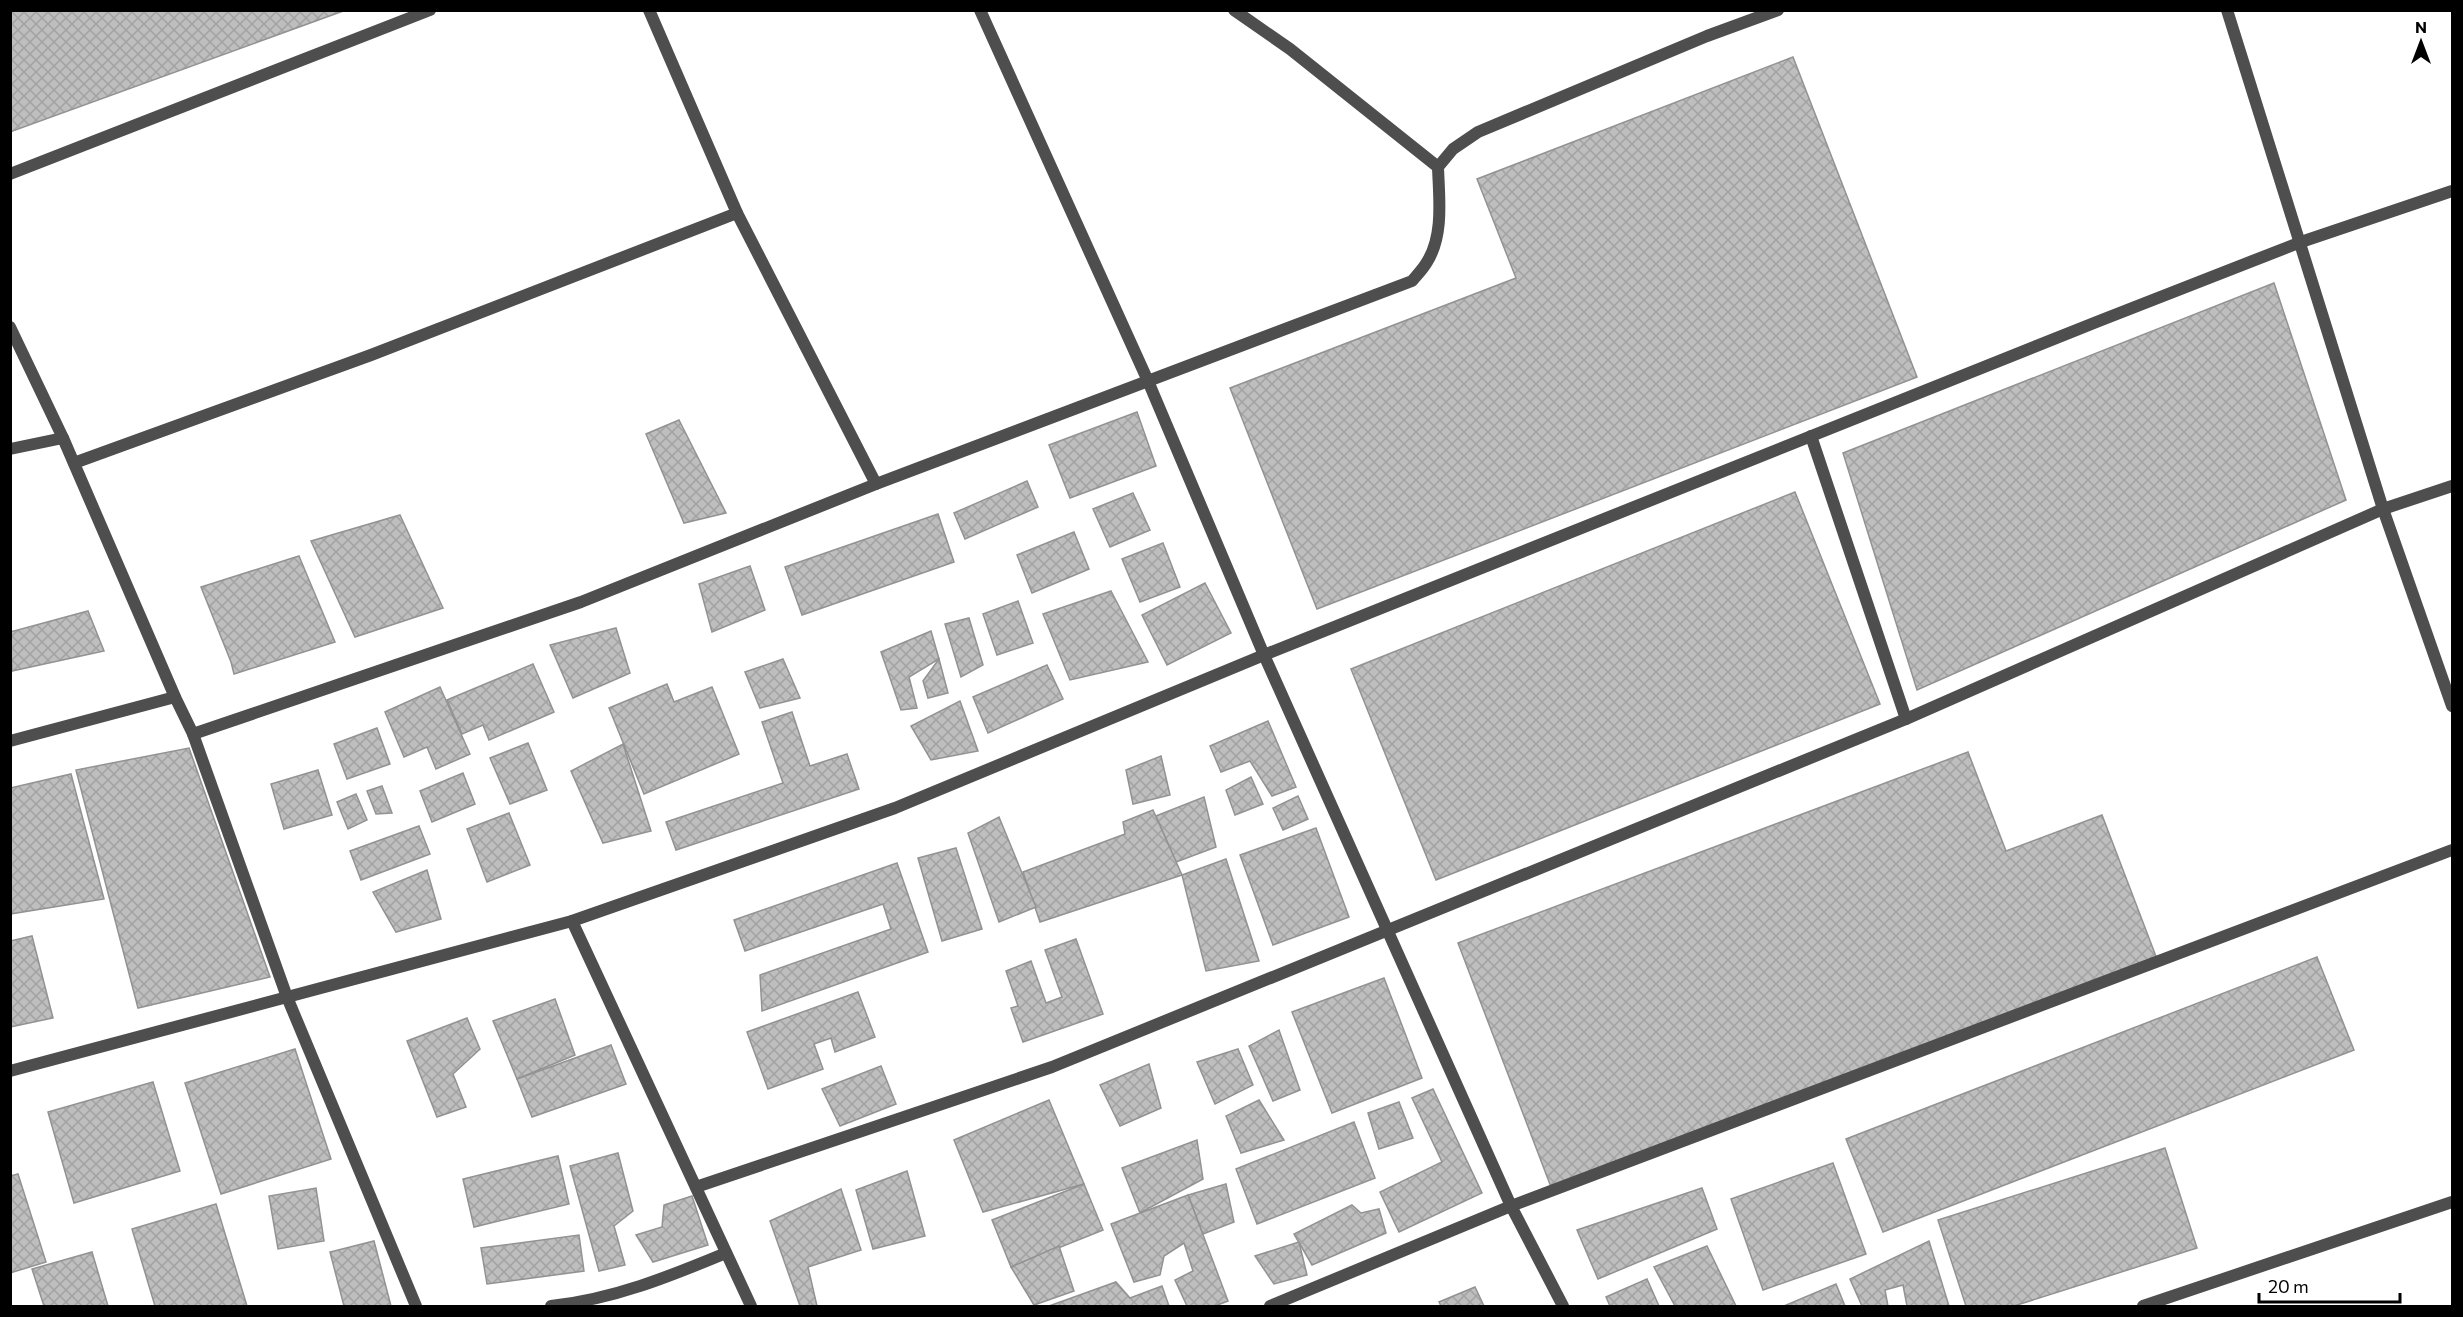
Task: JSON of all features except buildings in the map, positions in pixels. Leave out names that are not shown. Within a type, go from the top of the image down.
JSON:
[{"type":"street","points":[[10,174],[430,10]]},
{"type":"street","points":[[649,10],[737,213],[876,484]]},
{"type":"street","points":[[980,10],[1148,381],[1264,655],[1511,1206],[1563,1306]]},
{"type":"street","points":[[1234,10],[1290,49],[1438,168]]},
{"type":"street","points":[[193,734],[581,602],[876,484],[1412,281],[1428,262],[1436,239],[1439,219],[1438,168],[1453,149],[1478,132],[1707,36],[1778,10]]},
{"type":"street","points":[[2228,10],[2384,509],[2452,706]]},
{"type":"street","points":[[10,1071],[572,921],[895,808],[1264,655],[1811,436],[2301,242],[2452,191]]},
{"type":"street","points":[[74,463],[371,355],[737,213]]},
{"type":"street","points":[[10,327],[63,438],[175,698],[193,734],[287,997],[416,1306]]},
{"type":"street","points":[[1811,436],[1906,718]]},
{"type":"street","points":[[10,449],[63,438]]},
{"type":"street","points":[[696,1187],[1052,1067],[1906,718],[2384,509],[2452,486]]},
{"type":"street","points":[[10,741],[175,698]]},
{"type":"street","points":[[1270,1306],[1511,1206],[2452,850]]},
{"type":"street","points":[[572,921],[751,1306]]},
{"type":"street","points":[[2143,1306],[2452,1202]]},
{"type":"street","points":[[551,1306],[572,1304],[648,1285],[726,1253]]}]
